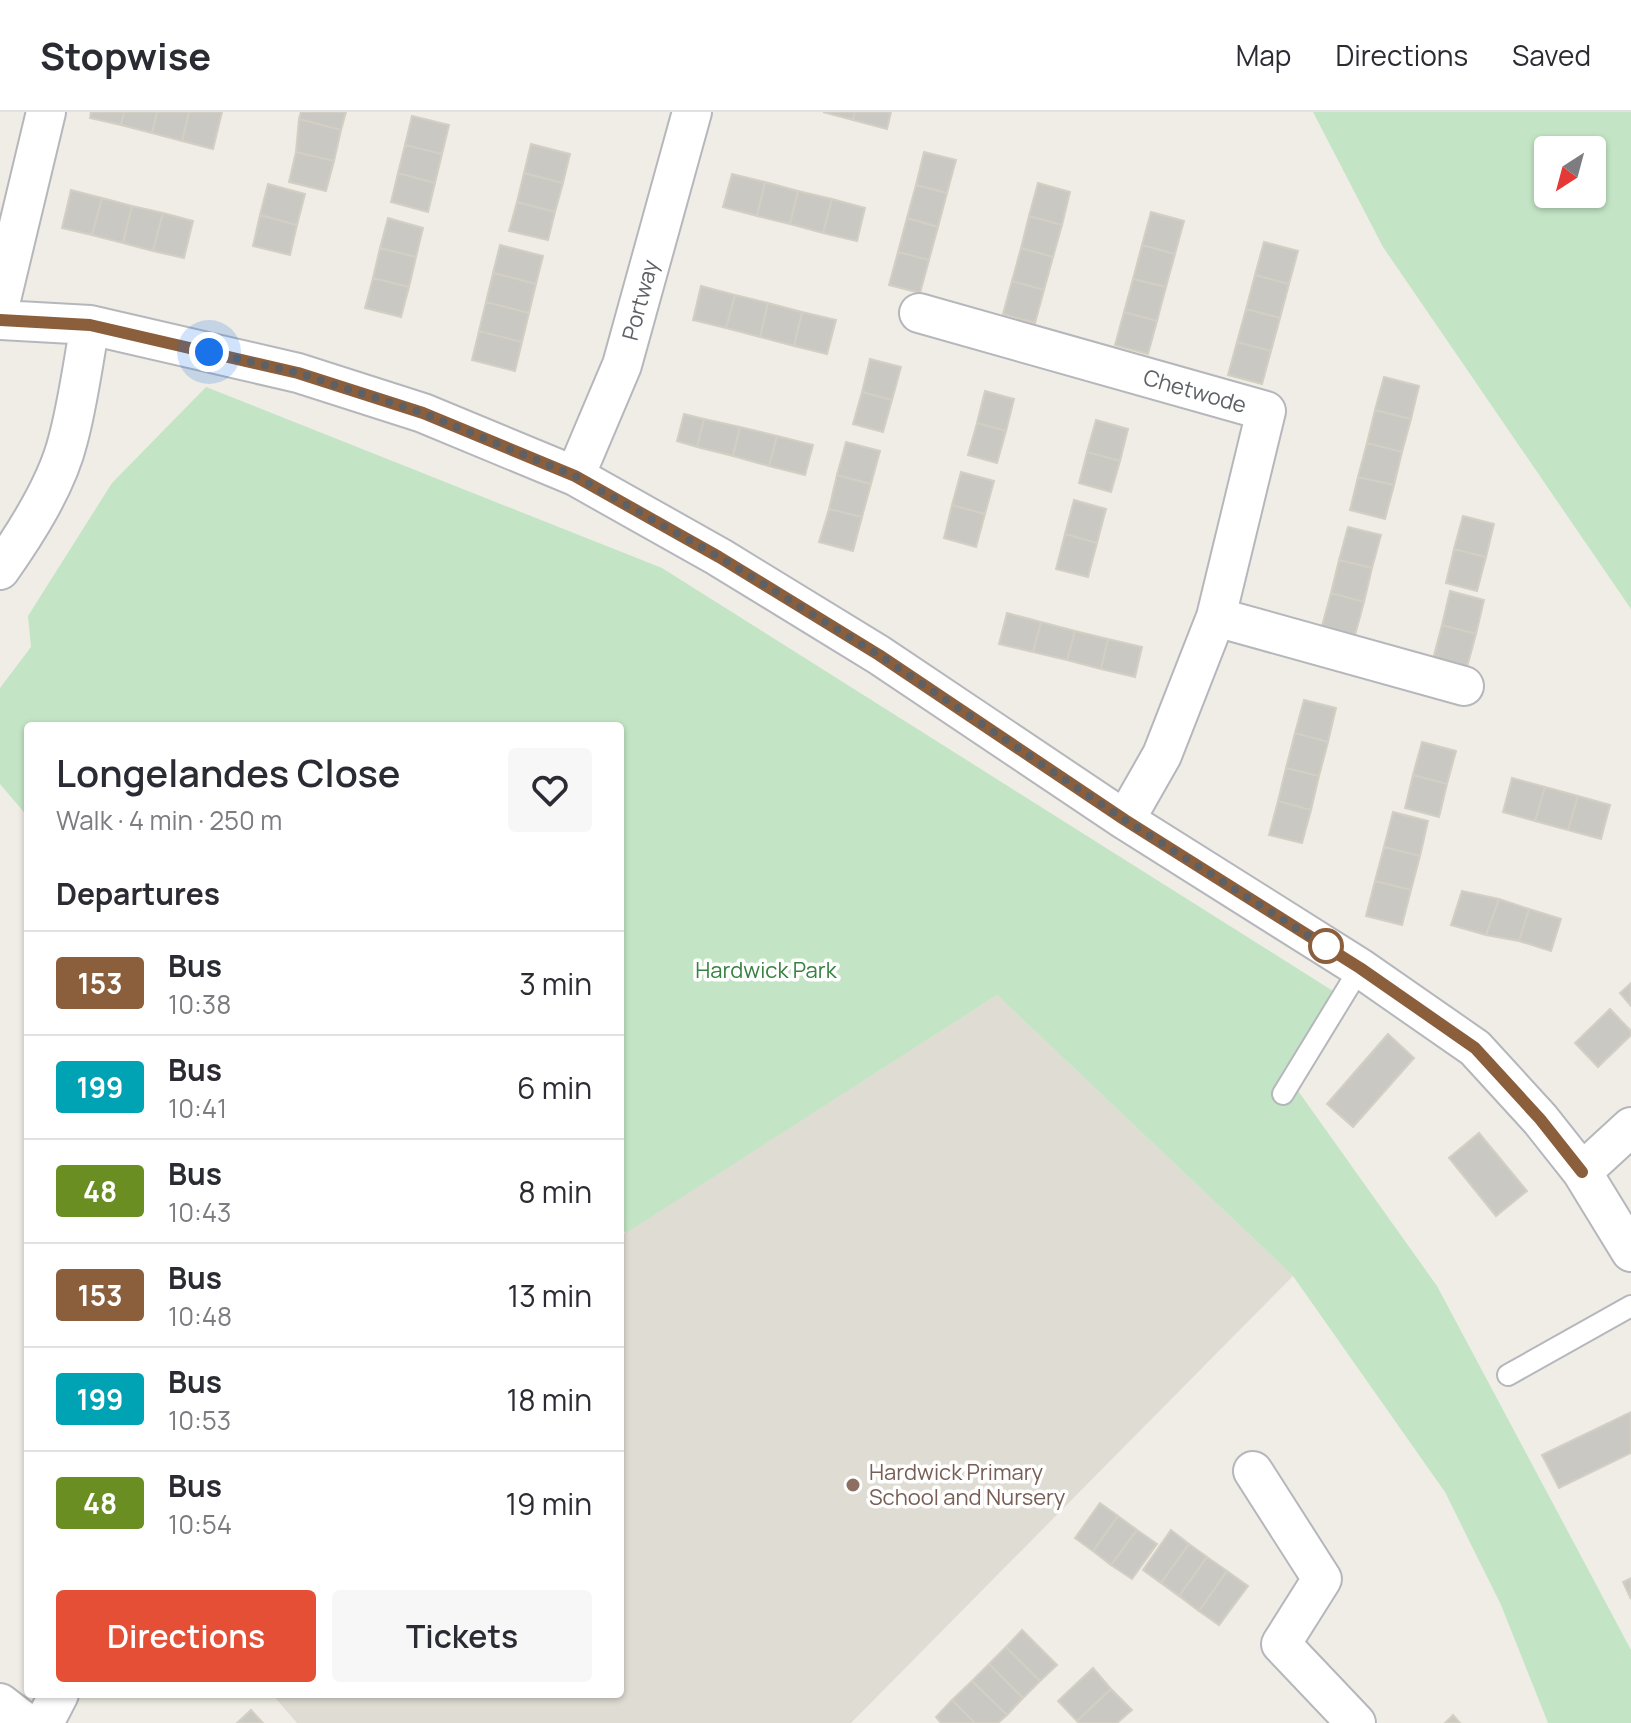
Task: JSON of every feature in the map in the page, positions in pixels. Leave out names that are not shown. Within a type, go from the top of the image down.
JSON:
[{"type":"street","points":[[0,304],[46,112]]},
{"type":"street","name":"Portway","points":[[575,476],[622,365],[682,114]]},
{"type":"street","name":"Chetwode","points":[[919,313],[1266,411],[1216,617],[1162,755],[1125,820]]},
{"type":"street","points":[[0,320],[90,325],[298,373],[423,413],[575,476],[719,557],[879,655],[1125,820],[1360,968],[1475,1048],[1540,1119],[1582,1172],[1631,1252]]},
{"type":"street","points":[[0,570],[23,537],[68,443],[90,325]]},
{"type":"street","points":[[1216,617],[1464,686]]},
{"type":"street","points":[[1582,1172],[1631,1127]]},
{"type":"street","points":[[1253,1471],[1322,1579],[1281,1644],[1356,1723]]},
{"type":"street","points":[[44,1723],[57,1698]]},
{"type":"street","points":[[0,1703],[26,1723]]},
{"type":"lane","points":[[1283,1094],[1360,968]]},
{"type":"lane","points":[[1508,1375],[1631,1306]]},
{"type":"shaded area","name":"Hardwick Primary School and Nursery","points":[[997,995],[1293,1276],[851,1723],[297,1723],[275,1698],[624,1698],[624,1233]]},
{"type":"green space","points":[[1313,112],[1631,112],[1631,609],[1383,247]]},
{"type":"green space","name":"Hardwick Park","points":[[206,387],[662,568],[1333,991],[1291,1081],[1437,1286],[1631,1650],[1631,1723],[1548,1723],[1501,1605],[1445,1492],[1293,1276],[997,995],[626,1233],[624,722],[24,722],[24,812],[0,784],[0,688],[31,647],[28,616],[112,483]]},
{"type":"building","points":[[91,112],[124,112],[121,125],[90,118]]},
{"type":"building","points":[[124,112],[157,112],[152,133],[121,125]]},
{"type":"building","points":[[157,112],[189,112],[182,141],[152,133]]},
{"type":"building","points":[[189,112],[222,112],[213,149],[182,141]]},
{"type":"building","points":[[301,112],[346,112],[341,130],[299,119]]},
{"type":"building","points":[[823,112],[855,112],[853,120]]},
{"type":"building","points":[[855,112],[891,112],[887,129],[853,120]]},
{"type":"building","points":[[412,116],[449,125],[442,154],[405,145]]},
{"type":"building","points":[[299,119],[341,130],[334,161],[296,152]]},
{"type":"building","points":[[531,144],[570,154],[563,183],[524,173]]},
{"type":"building","points":[[405,145],[442,154],[435,183],[398,173]]},
{"type":"building","points":[[296,152],[334,161],[326,191],[289,182]]},
{"type":"building","points":[[924,152],[956,160],[947,193],[916,185]]},
{"type":"building","points":[[398,173],[435,183],[428,212],[391,202]]},
{"type":"building","points":[[524,173],[563,183],[555,212],[517,202]]},
{"type":"building","points":[[732,174],[765,182],[757,216],[723,207]]},
{"type":"building","points":[[765,182],[798,191],[790,224],[757,216]]},
{"type":"building","points":[[1038,183],[1070,192],[1062,225],[1029,216]]},
{"type":"building","points":[[268,184],[305,194],[297,225],[260,215]]},
{"type":"building","points":[[916,185],[947,193],[938,227],[907,218]]},
{"type":"building","points":[[71,190],[102,198],[92,235],[62,228]]},
{"type":"building","points":[[798,191],[832,199],[823,233],[790,224]]},
{"type":"building","points":[[102,198],[132,206],[123,243],[92,235]]},
{"type":"building","points":[[832,199],[865,208],[857,241],[823,233]]},
{"type":"building","points":[[517,202],[555,212],[548,240],[509,231]]},
{"type":"building","points":[[132,206],[163,213],[153,251],[123,243]]},
{"type":"building","points":[[1151,212],[1184,221],[1175,254],[1142,245]]},
{"type":"building","points":[[163,213],[193,221],[184,258],[153,251]]},
{"type":"building","points":[[260,215],[297,225],[290,255],[253,246]]},
{"type":"building","points":[[1029,216],[1062,225],[1053,257],[1021,248]]},
{"type":"building","points":[[388,218],[423,228],[416,257],[380,248]]},
{"type":"building","points":[[907,218],[938,227],[929,260],[898,252]]},
{"type":"building","points":[[1264,242],[1298,251],[1289,284],[1255,275]]},
{"type":"building","points":[[500,245],[543,256],[536,284],[493,273]]},
{"type":"building","points":[[1142,245],[1175,254],[1166,287],[1133,279]]},
{"type":"building","points":[[380,248],[416,257],[409,287],[373,278]]},
{"type":"building","points":[[1021,248],[1053,257],[1044,290],[1012,281]]},
{"type":"building","points":[[898,252],[929,260],[920,293],[889,285]]},
{"type":"building","points":[[493,273],[536,284],[529,313],[486,302]]},
{"type":"building","points":[[1255,275],[1289,284],[1280,318],[1246,309]]},
{"type":"building","points":[[373,278],[409,287],[401,317],[365,308]]},
{"type":"building","points":[[1133,279],[1166,287],[1157,321],[1124,312]]},
{"type":"building","points":[[1012,281],[1044,290],[1035,323],[1003,314]]},
{"type":"building","points":[[701,286],[735,295],[726,328],[693,320]]},
{"type":"building","points":[[735,295],[768,303],[760,337],[726,328]]},
{"type":"building","points":[[486,302],[529,313],[522,342],[479,331]]},
{"type":"building","points":[[768,303],[802,312],[794,346],[760,337]]},
{"type":"building","points":[[1246,309],[1280,318],[1271,351],[1237,342]]},
{"type":"building","points":[[802,312],[836,320],[827,354],[794,346]]},
{"type":"building","points":[[1124,312],[1157,321],[1148,354],[1115,345]]},
{"type":"building","points":[[479,331],[522,342],[515,371],[472,360]]},
{"type":"building","points":[[1237,342],[1271,351],[1262,384],[1228,375]]},
{"type":"building","points":[[870,359],[901,367],[892,400],[862,392]]},
{"type":"building","points":[[1384,377],[1419,386],[1411,419],[1375,410]]},
{"type":"building","points":[[985,391],[1014,399],[1006,431],[977,423]]},
{"type":"building","points":[[862,392],[892,400],[883,432],[853,424]]},
{"type":"building","points":[[1375,410],[1411,419],[1402,452],[1367,443]]},
{"type":"building","points":[[684,414],[704,419],[697,447],[677,441]]},
{"type":"building","points":[[704,419],[740,427],[733,456],[697,447]]},
{"type":"building","points":[[1096,420],[1128,429],[1120,461],[1087,452]]},
{"type":"building","points":[[977,423],[1006,431],[997,463],[968,455]]},
{"type":"building","points":[[740,427],[777,436],[769,466],[733,456]]},
{"type":"building","points":[[777,436],[813,445],[805,475],[769,466]]},
{"type":"building","points":[[846,442],[880,451],[871,484],[837,475]]},
{"type":"building","points":[[1367,443],[1402,452],[1394,485],[1358,477]]},
{"type":"building","points":[[1087,452],[1120,461],[1111,492],[1079,483]]},
{"type":"building","points":[[961,472],[994,481],[985,514],[952,505]]},
{"type":"building","points":[[837,475],[871,484],[862,517],[829,509]]},
{"type":"building","points":[[1358,477],[1394,485],[1385,519],[1350,510]]},
{"type":"building","points":[[1074,500],[1106,509],[1097,543],[1065,534]]},
{"type":"building","points":[[952,505],[985,514],[976,547],[944,538]]},
{"type":"building","points":[[829,509],[862,517],[853,551],[819,542]]},
{"type":"building","points":[[1463,516],[1494,524],[1486,557],[1454,549]]},
{"type":"building","points":[[1348,527],[1381,535],[1372,568],[1339,560]]},
{"type":"building","points":[[1065,534],[1097,543],[1088,577],[1056,569]]},
{"type":"building","points":[[1454,549],[1486,557],[1477,591],[1446,583]]},
{"type":"building","points":[[1339,560],[1372,568],[1364,602],[1331,593]]},
{"type":"building","points":[[1450,591],[1484,600],[1476,634],[1442,625]]},
{"type":"building","points":[[1331,593],[1364,602],[1355,635],[1322,626]]},
{"type":"building","points":[[1007,613],[1041,622],[1033,652],[999,644]]},
{"type":"building","points":[[1041,622],[1075,631],[1067,660],[1033,652]]},
{"type":"building","points":[[1442,625],[1476,634],[1467,667],[1433,659]]},
{"type":"building","points":[[1075,631],[1108,639],[1101,669],[1067,660]]},
{"type":"building","points":[[1108,639],[1142,647],[1135,677],[1101,669]]},
{"type":"building","points":[[1304,700],[1336,708],[1328,742],[1295,733]]},
{"type":"building","points":[[1295,733],[1328,742],[1319,776],[1286,768]]},
{"type":"building","points":[[1422,742],[1456,751],[1447,784],[1413,775]]},
{"type":"building","points":[[1286,768],[1319,776],[1311,810],[1278,801]]},
{"type":"building","points":[[1413,775],[1447,784],[1439,817],[1405,808]]},
{"type":"building","points":[[1512,778],[1545,787],[1535,821],[1503,812]]},
{"type":"building","points":[[1545,787],[1578,796],[1568,830],[1535,821]]},
{"type":"building","points":[[1578,796],[1610,805],[1601,839],[1568,830]]},
{"type":"building","points":[[1278,801],[1311,810],[1302,843],[1269,835]]},
{"type":"building","points":[[1393,812],[1428,821],[1420,856],[1384,847]]},
{"type":"building","points":[[1384,847],[1420,856],[1411,890],[1375,881]]},
{"type":"building","points":[[1375,881],[1411,890],[1402,925],[1366,916]]},
{"type":"building","points":[[1462,891],[1499,899],[1486,935],[1451,925]]},
{"type":"building","points":[[1499,899],[1529,909],[1519,941],[1486,935]]},
{"type":"building","points":[[1529,909],[1561,919],[1551,951],[1519,941]]},
{"type":"building","points":[[1631,983],[1631,1006],[1620,993]]},
{"type":"building","points":[[1610,1009],[1631,1031],[1631,1035],[1598,1067],[1575,1043]]},
{"type":"building","points":[[1388,1034],[1414,1058],[1353,1127],[1327,1104]]},
{"type":"building","points":[[1479,1133],[1527,1191],[1496,1216],[1449,1158]]},
{"type":"building","points":[[1631,1412],[1631,1453],[1559,1488],[1542,1455]]},
{"type":"building","points":[[1100,1503],[1118,1516],[1093,1551],[1075,1538]]},
{"type":"building","points":[[1118,1516],[1137,1530],[1111,1565],[1093,1551]]},
{"type":"building","points":[[1137,1530],[1157,1544],[1132,1579],[1111,1565]]},
{"type":"building","points":[[1171,1530],[1189,1544],[1161,1583],[1143,1570]]},
{"type":"building","points":[[1189,1544],[1207,1557],[1179,1596],[1161,1583]]},
{"type":"building","points":[[1207,1557],[1227,1571],[1199,1611],[1179,1596]]},
{"type":"building","points":[[1227,1571],[1248,1586],[1219,1625],[1199,1611]]},
{"type":"building","points":[[1631,1578],[1631,1599],[1623,1582]]},
{"type":"building","points":[[1022,1630],[1057,1665],[1040,1681],[1006,1647]]},
{"type":"building","points":[[1006,1647],[1040,1681],[1023,1698],[989,1664]]},
{"type":"building","points":[[989,1664],[1023,1698],[1007,1715],[972,1681]]},
{"type":"building","points":[[1093,1668],[1111,1689],[1077,1721],[1058,1701]]},
{"type":"building","points":[[972,1681],[1007,1715],[998,1723],[975,1723],[952,1700]]},
{"type":"building","points":[[1111,1689],[1132,1710],[1117,1723],[1077,1721]]},
{"type":"building","points":[[952,1700],[975,1723],[941,1723],[936,1717]]},
{"type":"building","points":[[251,1710],[263,1723],[237,1723]]},
{"type":"building","points":[[1453,1715],[1460,1723],[1445,1723]]},
{"type":"bus line","name":"153","points":[[0,320],[90,325],[298,373],[423,413],[575,476],[719,557],[879,655],[1125,820],[1360,968],[1475,1048],[1540,1119],[1582,1172]]},
{"type":"place","name":"Hardwick Primary School and Nursery","points":[[853,1485]]},
{"type":"route","points":[[209,352],[298,373],[423,413],[575,476],[719,557],[879,655],[1125,820],[1334,952],[1326,946]]}]
